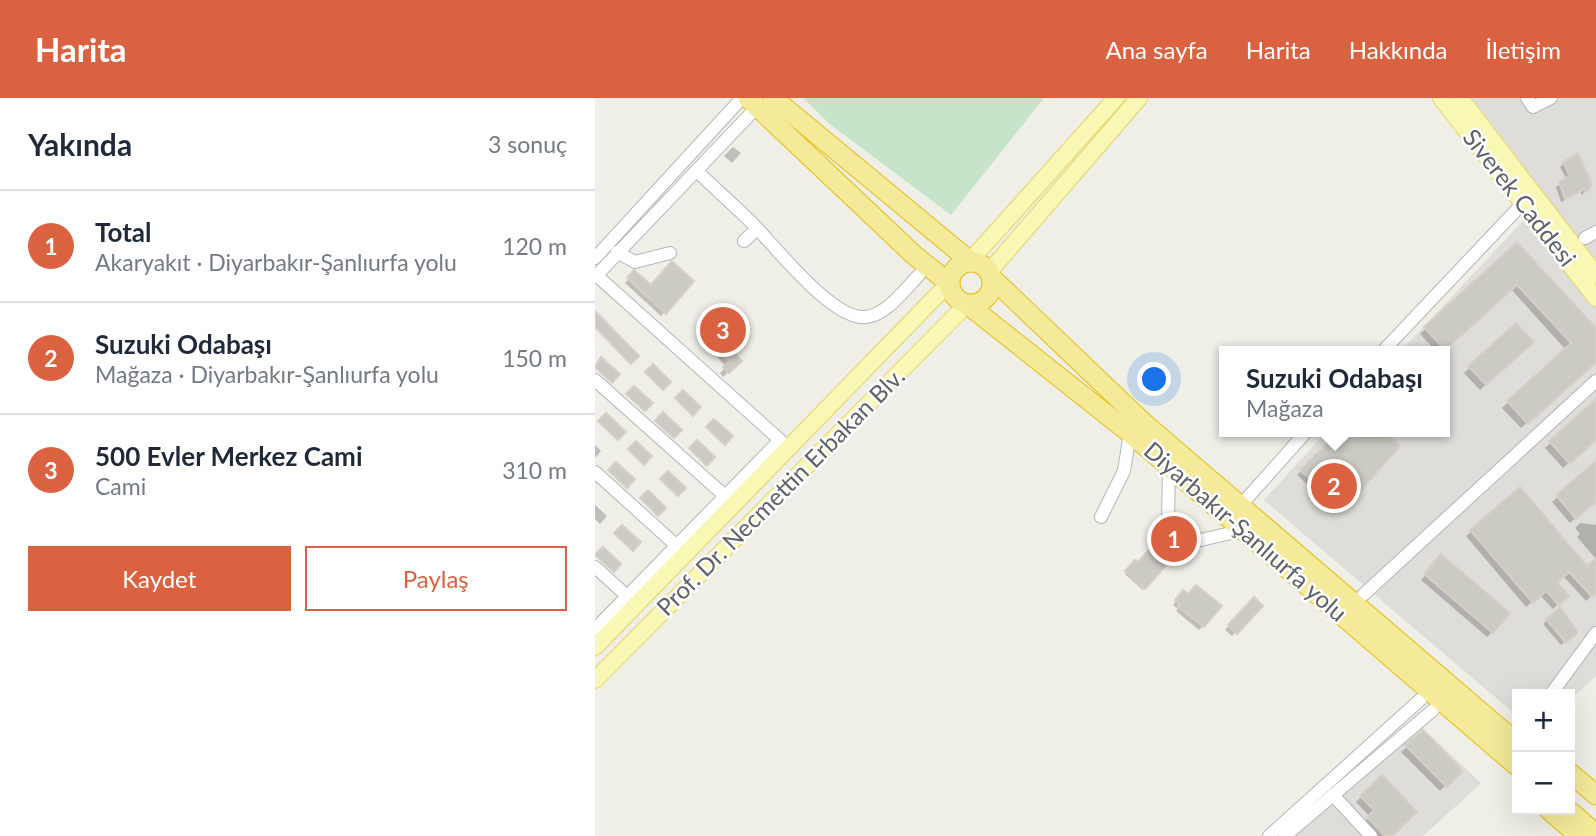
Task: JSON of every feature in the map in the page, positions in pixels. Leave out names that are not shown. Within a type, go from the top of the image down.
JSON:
[{"type":"highway","points":[[755,100],[970,261],[981,264],[990,275],[989,295],[979,303],[967,304],[954,297],[949,284],[914,255],[755,100]]},
{"type":"highway","points":[[949,284],[953,271],[970,261]]},
{"type":"highway","name":"Diyarbakır-Şanlıurfa yolu","points":[[990,275],[1145,424],[1512,739]]},
{"type":"highway","name":"Diyarbakır-Şanlıurfa yolu","points":[[967,304],[1130,433],[1512,762]]},
{"type":"highway","points":[[1241,505],[1300,545],[1363,595],[1512,723]]},
{"type":"highway","points":[[1248,534],[1272,567],[1512,778]]},
{"type":"highway","points":[[1575,777],[1596,795]]},
{"type":"highway","points":[[1575,793],[1596,811]]},
{"type":"highway","points":[[1555,815],[1579,836]]},
{"type":"highway","points":[[1574,815],[1596,834]]},
{"type":"main road","points":[[970,261],[1116,98]]},
{"type":"main road","points":[[990,275],[1139,98]]},
{"type":"main road","name":"Siverek Caddesi","points":[[1441,98],[1596,298]]},
{"type":"main road","name":"Siverek Caddesi","points":[[1460,98],[1596,275]]},
{"type":"main road","name":"Prof. Dr. Necmettin Erbakan Blv.","points":[[595,647],[949,284]]},
{"type":"main road","name":"Prof. Dr. Necmettin Erbakan Blv.","points":[[595,680],[967,304]]},
{"type":"street","points":[[1527,98],[1533,107],[1551,98]]},
{"type":"street","points":[[595,629],[780,440],[596,275],[697,172],[755,100]]},
{"type":"street","points":[[595,258],[755,100]]},
{"type":"street","points":[[697,172],[817,291],[861,318],[876,315],[919,275]]},
{"type":"street","points":[[1388,346],[1523,203]]},
{"type":"street","points":[[744,241],[757,229]]},
{"type":"street","points":[[617,252],[635,262],[670,253]]},
{"type":"street","points":[[595,380],[725,496]]},
{"type":"street","points":[[1363,595],[1596,381]]},
{"type":"street","points":[[1101,517],[1124,471],[1130,433]]},
{"type":"street","points":[[1241,505],[1302,437]]},
{"type":"street","points":[[1169,466],[1168,523],[1192,542],[1248,534]]},
{"type":"street","points":[[595,472],[677,546]]},
{"type":"street","points":[[595,567],[627,596]]},
{"type":"street","points":[[1555,689],[1596,633]]},
{"type":"street","points":[[1285,836],[1333,795],[1427,705]]},
{"type":"street","points":[[1269,836],[1427,705]]},
{"type":"street","points":[[1333,795],[1371,836]]},
{"type":"shaded area","points":[[1472,98],[1596,98],[1596,676],[1575,695],[1575,689],[1512,689],[1512,712],[1264,500],[1321,437],[1450,437],[1450,346],[1406,346],[1546,196]]},
{"type":"shaded area","points":[[1414,720],[1481,783],[1423,836],[1278,836]]},
{"type":"green space","points":[[803,98],[1044,98],[951,215],[831,125]]},
{"type":"building","points":[[1578,154],[1592,184],[1587,192],[1585,189],[1565,199],[1559,182],[1570,176],[1563,162]]},
{"type":"building","points":[[1517,242],[1596,328],[1596,362],[1528,424],[1507,401],[1571,343],[1517,285],[1449,346],[1441,346],[1424,327]]},
{"type":"building","points":[[672,261],[694,281],[666,314],[627,278],[634,270],[651,285]]},
{"type":"building","points":[[595,311],[639,356],[631,364],[595,327]]},
{"type":"building","points":[[726,311],[741,328],[725,342],[742,361],[729,373],[723,367],[730,361],[704,332]]},
{"type":"building","points":[[1516,323],[1534,342],[1486,385],[1468,366]]},
{"type":"building","points":[[601,357],[620,374],[612,383],[595,367]]},
{"type":"building","points":[[653,364],[671,382],[663,390],[645,372]]},
{"type":"building","points":[[634,386],[653,403],[645,411],[626,394]]},
{"type":"building","points":[[683,390],[701,407],[693,416],[675,398]]},
{"type":"building","points":[[1596,399],[1596,440],[1570,464],[1549,441]]},
{"type":"building","points":[[663,412],[682,430],[674,438],[655,421]]},
{"type":"building","points":[[606,413],[626,432],[618,440],[598,421]]},
{"type":"building","points":[[714,419],[733,436],[725,445],[706,427]]},
{"type":"building","points":[[1334,437],[1390,437],[1400,446],[1344,510],[1300,470]]},
{"type":"building","points":[[697,440],[715,457],[707,466],[689,448]]},
{"type":"building","points":[[636,441],[652,456],[644,465],[628,449]]},
{"type":"building","points":[[1596,461],[1596,502],[1576,519],[1556,495]]},
{"type":"building","points":[[616,462],[635,479],[627,488],[608,470]]},
{"type":"building","points":[[668,471],[686,488],[678,496],[660,479]]},
{"type":"building","points":[[1520,487],[1587,566],[1596,558],[1596,594],[1592,597],[1569,572],[1557,583],[1569,596],[1559,605],[1546,591],[1533,603],[1470,530]]},
{"type":"building","points":[[648,490],[666,508],[658,516],[640,498]]},
{"type":"building","points":[[622,525],[641,542],[633,551],[614,533]]},
{"type":"building","points":[[1165,532],[1183,546],[1145,589],[1125,571],[1135,560],[1138,562]]},
{"type":"building","points":[[603,547],[621,564],[614,572],[595,555]]},
{"type":"building","points":[[1441,554],[1510,613],[1493,633],[1424,574]]},
{"type":"building","points":[[1196,585],[1222,606],[1204,627],[1178,607],[1180,604],[1175,600],[1183,590],[1188,594]]},
{"type":"building","points":[[1254,597],[1263,606],[1237,634],[1228,625]]},
{"type":"building","points":[[1560,607],[1578,632],[1566,643],[1546,619]]},
{"type":"building","points":[[1423,730],[1463,771],[1447,787],[1405,745]]},
{"type":"building","points":[[1382,775],[1417,812],[1392,836],[1385,836],[1367,817],[1374,810],[1360,796]]},
{"type":"place","name":"500 Evler Merkez Cami","points":[[723,330]]},
{"type":"place","name":"Suzuki Odabaşı","points":[[1334,486]]},
{"type":"place","name":"Total","points":[[1174,539]]}]
